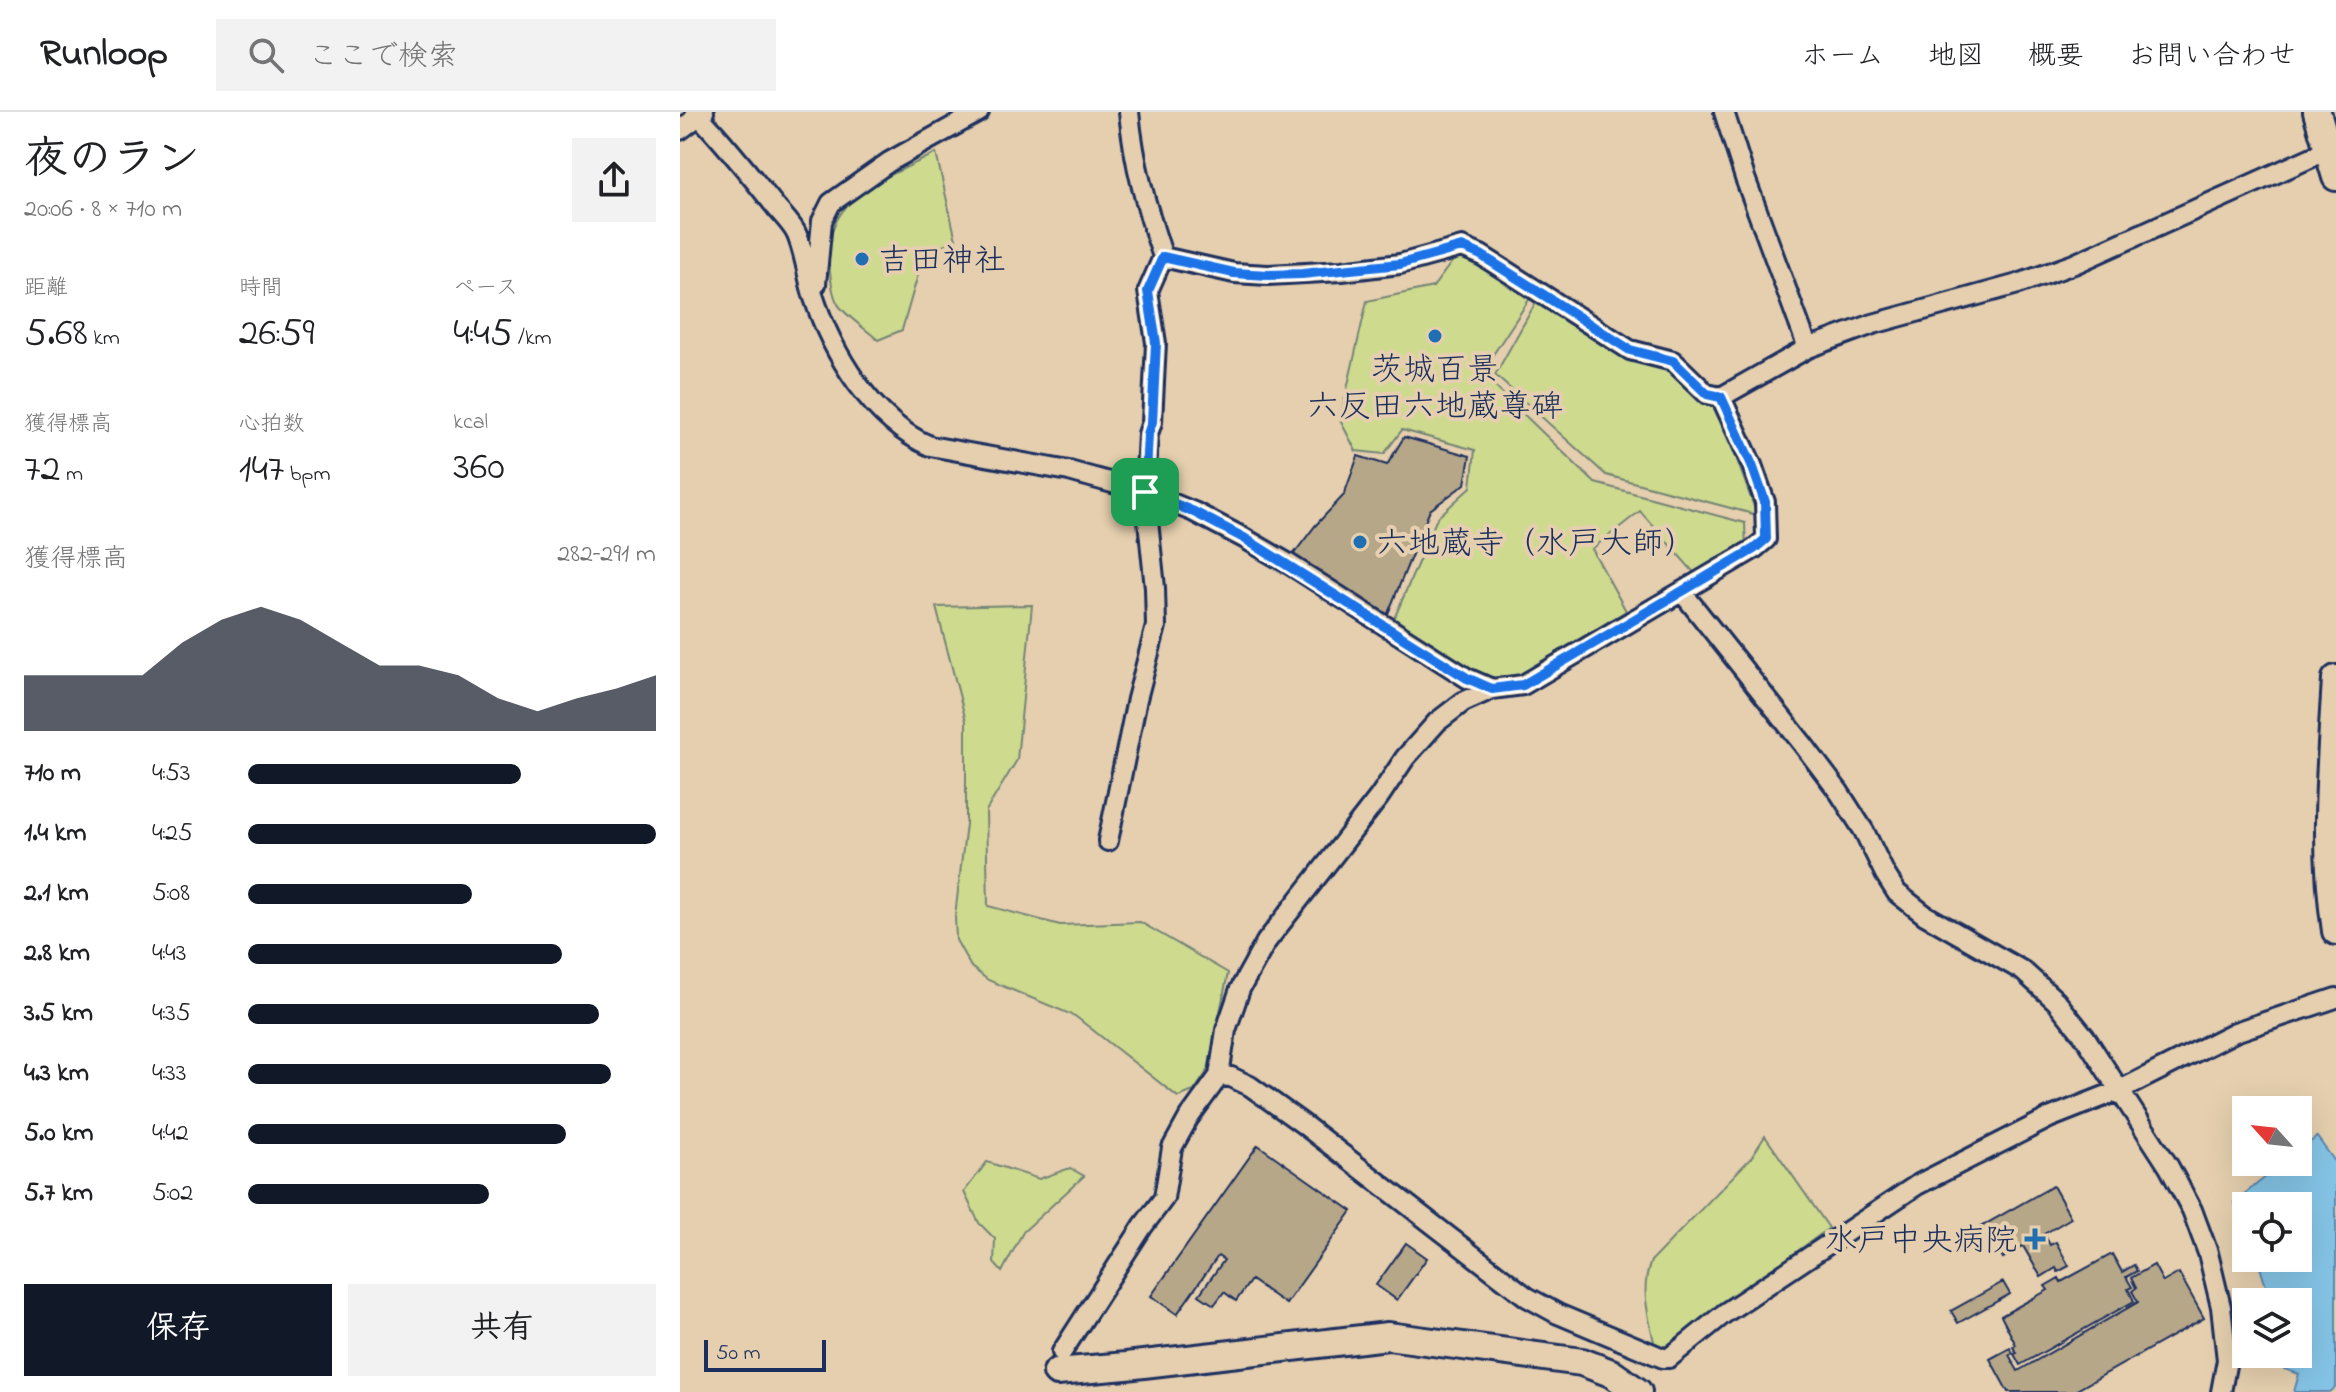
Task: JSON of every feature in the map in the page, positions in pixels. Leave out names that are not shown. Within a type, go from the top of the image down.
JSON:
[{"type":"street","points":[[812,293],[822,221],[831,203],[889,162],[979,112]]},
{"type":"street","points":[[1108,841],[1137,699],[1156,626],[1145,492],[1156,343],[1148,291],[1163,257],[1144,203],[1132,147],[1129,112]]},
{"type":"street","points":[[1724,112],[1808,348]]},
{"type":"street","points":[[680,130],[699,113],[797,233],[825,330],[847,369],[887,420],[912,438],[930,446],[1069,471],[1145,492],[1194,512],[1244,538],[1467,678],[1492,689]]},
{"type":"street","points":[[2320,113],[2336,177]]},
{"type":"street","points":[[1163,257],[1234,273],[1290,275],[1400,264],[1462,247],[1481,255],[1630,350],[1673,361],[1707,394],[1721,397],[1808,348],[1873,324],[2018,284],[2074,264],[2330,149]]},
{"type":"street","points":[[1638,1392],[1611,1373],[1582,1362],[1388,1336],[1126,1366],[1060,1362],[1143,1226],[1164,1198],[1172,1148],[1188,1119],[1219,1076],[1226,1030],[1240,989],[1266,942],[1405,758],[1437,722],[1463,702],[1492,689],[1523,685],[1766,539],[1765,502],[1721,397]]},
{"type":"street","points":[[1682,592],[1839,792],[1897,893],[1925,915],[2023,971],[2072,1018],[2169,1167],[2192,1210],[2208,1253],[2221,1307],[2227,1360],[2221,1392]]},
{"type":"street","points":[[2336,679],[2328,842],[2336,931]]},
{"type":"street","points":[[1219,1076],[1231,1077],[1250,1086],[1303,1124],[1527,1297],[1558,1314],[1669,1358],[1725,1313],[1917,1185],[2049,1118],[2120,1090],[2235,1032],[2336,998]]},
{"type":"green space","points":[[936,153],[956,240],[924,254],[902,330],[878,340],[837,303],[829,265],[830,241],[836,222],[861,193]]},
{"type":"green space","points":[[1457,255],[1532,295],[1481,373],[1595,483],[1745,523],[1746,549],[1697,576],[1640,511],[1592,549],[1626,611],[1519,675],[1480,683],[1394,619],[1437,518],[1471,487],[1475,450],[1402,430],[1384,454],[1356,451],[1340,420],[1367,301],[1433,287]]},
{"type":"green space","points":[[1536,302],[1629,356],[1667,366],[1716,403],[1757,515],[1606,475],[1495,375]]},
{"type":"green space","points":[[1032,605],[1017,760],[986,811],[988,906],[1060,925],[1140,922],[1228,973],[1208,1070],[1194,1091],[1178,1097],[1075,1016],[988,980],[971,967],[956,940],[955,916],[966,824],[966,721],[936,607]]},
{"type":"green space","points":[[1765,1136],[1829,1228],[1672,1344],[1663,1347],[1654,1342],[1648,1311],[1646,1281],[1651,1261],[1751,1158]]},
{"type":"green space","points":[[987,1162],[1039,1179],[1070,1168],[1084,1176],[1023,1232],[1002,1272],[994,1263],[995,1239],[979,1223],[964,1192]]},
{"type":"water","points":[[2317,1137],[2336,1163],[2336,1387],[2330,1392],[2294,1392],[2299,1374],[2284,1368],[2312,1368],[2312,1288],[2267,1288],[2261,1272],[2312,1272],[2312,1192],[2247,1192],[2267,1176],[2312,1176],[2312,1141]]},
{"type":"building","name":"六地蔵寺（水戸大師）","points":[[1404,437],[1470,456],[1465,484],[1430,510],[1387,616],[1290,559],[1344,495],[1358,456],[1387,465]]},
{"type":"building","points":[[1258,1145],[1352,1211],[1286,1304],[1251,1280],[1236,1301],[1224,1292],[1214,1305],[1199,1295],[1224,1260],[1218,1256],[1177,1314],[1151,1296]]},
{"type":"building","points":[[2053,1186],[2071,1218],[2044,1234],[2050,1245],[2056,1242],[2069,1266],[2058,1272],[2056,1268],[2041,1277],[2023,1246],[2003,1258],[1990,1235],[1982,1239],[1977,1229]]},
{"type":"building","points":[[1406,1243],[1427,1258],[1397,1300],[1376,1285]]},
{"type":"building","points":[[2112,1254],[2122,1272],[2134,1265],[2137,1271],[2126,1277],[2132,1287],[2128,1289],[2134,1301],[2020,1365],[2014,1354],[2017,1353],[2013,1347],[2016,1345],[2001,1316],[2048,1290],[2045,1286],[2059,1278],[2061,1282]]},
{"type":"building","points":[[2154,1265],[2163,1282],[2179,1273],[2204,1318],[2073,1392],[2008,1392],[1990,1359],[2010,1348],[2013,1353],[2009,1355],[2018,1371],[2138,1302],[2132,1291],[2136,1288],[2131,1278]]},
{"type":"building","points":[[2003,1282],[2010,1294],[1958,1323],[1951,1311]]},
{"type":"place","name":"吉田神社","points":[[862,259]]},
{"type":"place","name":"茨城百景 六反田六地蔵尊碑","points":[[1435,336]]},
{"type":"place","name":"六地蔵寺（水戸大師）","points":[[1360,542]]},
{"type":"place","name":"水戸中央病院","points":[[2035,1239]]},
{"type":"route","points":[[1462,247],[1481,255],[1630,350],[1673,361],[1707,394],[1721,397],[1765,502],[1766,539],[1523,685],[1492,689],[1467,678],[1244,538],[1194,512],[1145,492],[1156,343],[1148,291],[1163,257],[1234,273],[1302,274],[1400,264],[1462,247]]}]
